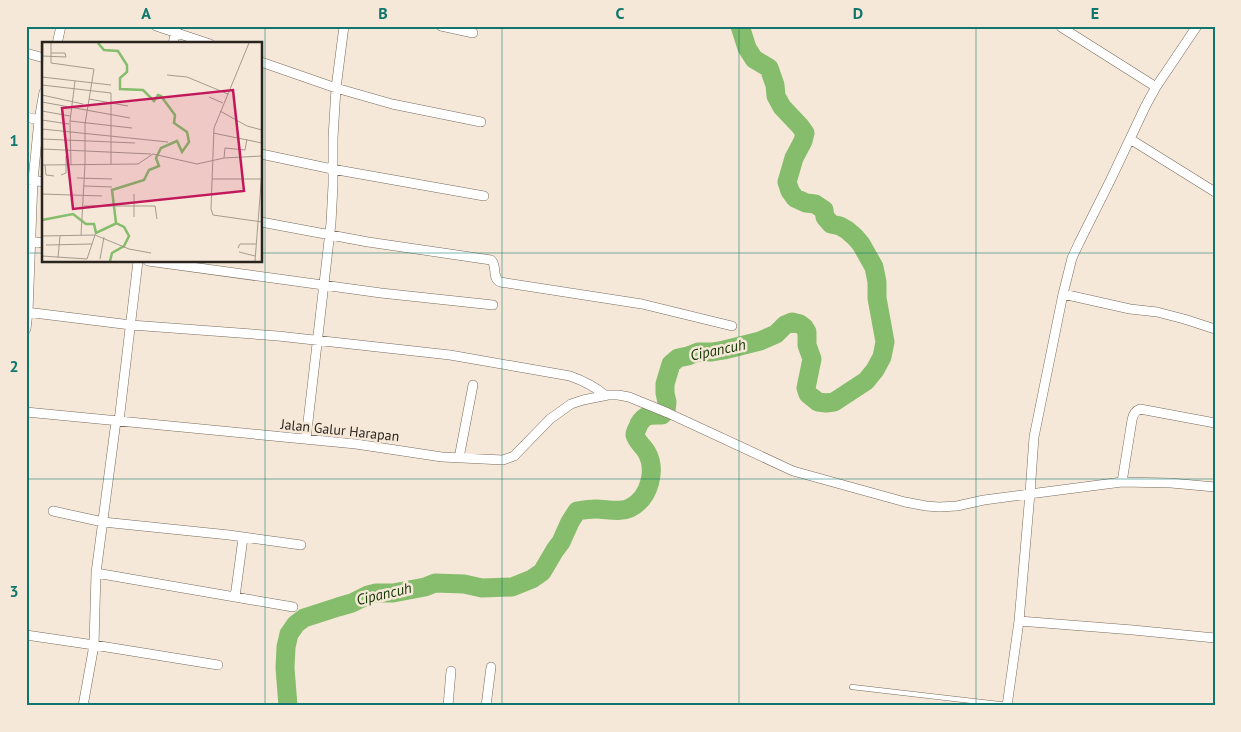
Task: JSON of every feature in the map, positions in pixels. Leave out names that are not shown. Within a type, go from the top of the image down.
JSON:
[{"type":"street","points":[[57,42],[61,26]]},
{"type":"street","points":[[156,26],[176,29],[205,42]]},
{"type":"street","points":[[306,439],[332,204],[336,88],[344,26]]},
{"type":"street","points":[[441,26],[473,33]]},
{"type":"street","points":[[1007,706],[1019,621],[1034,437],[1063,294],[1075,250],[1146,105],[1197,26]]},
{"type":"street","points":[[1061,27],[1156,87]]},
{"type":"street","points":[[173,42],[176,29]]},
{"type":"street","points":[[26,53],[42,57]]},
{"type":"street","points":[[262,62],[336,88],[405,107],[481,122]]},
{"type":"street","points":[[26,329],[30,180],[42,103]]},
{"type":"street","points":[[26,117],[39,120]]},
{"type":"street","points":[[1130,139],[1215,192]]},
{"type":"street","points":[[262,154],[332,169],[484,196]]},
{"type":"street","points":[[262,222],[368,242],[491,260],[494,263],[495,278],[500,282],[642,304],[732,326]]},
{"type":"street","points":[[28,241],[42,244]]},
{"type":"street","points":[[83,706],[94,645],[96,573],[131,325],[138,262]]},
{"type":"street","points":[[155,262],[323,285],[493,305]]},
{"type":"street","points":[[1063,294],[1130,309],[1157,312],[1215,329]]},
{"type":"street","points":[[27,312],[131,325],[278,336],[450,355],[570,376],[595,387],[605,395]]},
{"type":"street","points":[[459,458],[473,385]]},
{"type":"street","name":"Jalan Galur Harapan","points":[[26,412],[356,444],[459,458],[503,460],[521,449],[550,418],[571,404],[605,395],[618,395],[629,397],[668,413],[793,471],[926,506],[957,506],[1030,493],[1122,482],[1215,487]]},
{"type":"street","points":[[1122,482],[1132,420],[1136,410],[1140,409],[1215,423]]},
{"type":"street","points":[[53,511],[103,522],[301,545]]},
{"type":"street","points":[[235,598],[243,538]]},
{"type":"street","points":[[96,573],[293,607]]},
{"type":"street","points":[[1019,621],[1215,638]]},
{"type":"street","points":[[26,635],[218,664]]},
{"type":"street","points":[[486,706],[491,667]]},
{"type":"street","points":[[448,706],[452,670]]},
{"type":"lane","points":[[852,687],[1007,706]]},
{"type":"waterway","name":"Cipancuh","points":[[288,706],[285,668],[286,647],[289,634],[296,624],[304,618],[352,603],[368,595],[393,593],[425,587],[435,583],[464,584],[482,588],[512,587],[532,579],[542,572],[561,542],[577,511],[588,509],[622,510],[630,508],[637,503],[647,490],[650,482],[651,466],[646,451],[636,437],[635,432],[641,421],[646,417],[662,415],[666,411],[665,384],[671,364],[678,358],[698,352],[724,350],[760,341],[776,334],[785,325],[792,322],[800,324],[807,332],[807,345],[812,359],[806,388],[808,394],[818,402],[834,402],[866,381],[875,370],[882,357],[885,342],[877,298],[877,282],[874,267],[855,237],[840,226],[831,224],[825,217],[824,210],[815,204],[806,203],[795,198],[790,191],[787,182],[794,158],[805,133],[782,107],[776,96],[775,85],[769,68],[754,59],[747,48],[740,26]]}]
